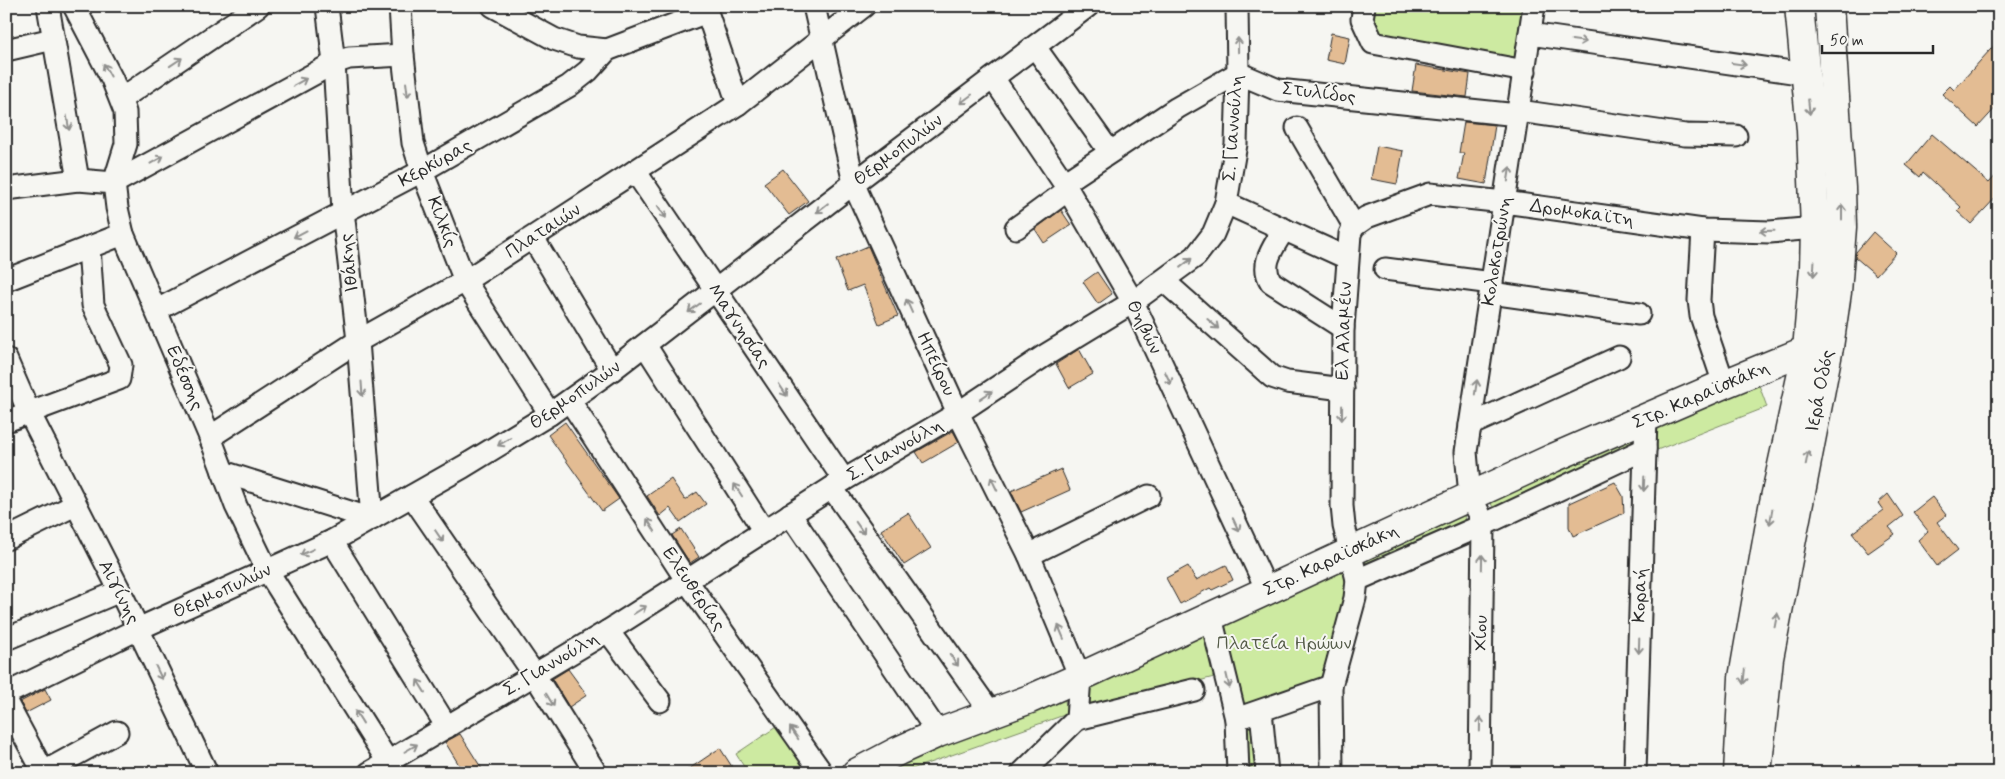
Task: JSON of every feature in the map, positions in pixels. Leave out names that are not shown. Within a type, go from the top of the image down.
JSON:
[{"type":"main road","name":"Ιερά Οδός","points":[[1757,773],[1768,658],[1818,349],[1811,130],[1799,6]]},
{"type":"main road","name":"Ιερά Οδός","points":[[1738,773],[1744,678],[1773,507],[1796,398],[1818,349],[1837,292],[1842,226],[1838,123],[1830,6]]},
{"type":"main road","name":"Στρ. Καραϊσκάκη","points":[[856,773],[938,733],[1030,699],[1080,677],[1212,617],[1350,550],[1646,418],[1724,384],[1818,349]]},
{"type":"main road","points":[[1724,384],[1748,379],[1761,380],[1784,389],[1796,398]]},
{"type":"street","points":[[48,6],[78,180]]},
{"type":"street","name":"Εδέσσης","points":[[74,6],[121,100],[126,127],[126,144],[114,183],[123,234],[210,437],[236,506],[267,570],[391,767]]},
{"type":"street","points":[[121,100],[258,6]]},
{"type":"street","name":"Ιθάκης","points":[[327,6],[334,64],[343,211],[358,341],[372,519]]},
{"type":"street","name":"Κιλκίς","points":[[400,6],[403,55],[414,143],[422,171],[465,281],[550,414]]},
{"type":"street","points":[[493,6],[554,39],[578,47],[607,50]]},
{"type":"street","name":"Ηπείρου","points":[[814,6],[854,183],[958,413],[1029,555],[1080,677]]},
{"type":"street","name":"Πλαταιών","points":[[210,437],[358,341],[465,281],[738,104],[864,6]]},
{"type":"street","name":"Θερμοπυλών","points":[[6,694],[138,629],[332,540],[412,496],[550,414],[612,370],[854,183],[1088,6]]},
{"type":"street","name":"Σ. Γιαννούλη","points":[[369,773],[391,767],[447,728],[608,631],[838,484],[958,413],[1044,356],[1133,302],[1196,256],[1213,234],[1226,203],[1236,144],[1237,6]]},
{"type":"street","points":[[1364,6],[1362,19],[1373,43],[1525,71]]},
{"type":"street","name":"Κολοκοτρώνη","points":[[1470,496],[1466,452],[1534,6]]},
{"type":"street","points":[[706,9],[738,104]]},
{"type":"street","name":"Κερκύρας","points":[[157,310],[422,171],[569,86],[588,71],[607,50],[706,9]]},
{"type":"street","points":[[1530,34],[1805,74]]},
{"type":"street","points":[[6,50],[53,39]]},
{"type":"street","points":[[1035,47],[1110,152]]},
{"type":"street","points":[[6,189],[78,180],[114,183],[334,64],[349,58],[403,55]]},
{"type":"street","points":[[1016,228],[1110,152],[1177,108],[1238,73]]},
{"type":"street","name":"Στυλίδος","points":[[1238,73],[1278,90],[1518,113],[1685,135],[1736,136]]},
{"type":"street","name":"Θηβών","points":[[993,78],[1066,186],[1133,302],[1267,590]]},
{"type":"street","points":[[1297,128],[1354,226]]},
{"type":"street","name":"Μαγνησίας","points":[[635,171],[715,291],[838,484],[991,713]]},
{"type":"street","name":"Δρομοκαϊτη","points":[[1354,226],[1367,217],[1430,194],[1504,202],[1703,230],[1770,232],[1815,228]]},
{"type":"street","points":[[1226,203],[1347,258]]},
{"type":"street","name":"Ελ Αλαμέιν","points":[[1354,226],[1350,234],[1347,258],[1343,328],[1342,506],[1344,526],[1357,580]]},
{"type":"street","points":[[1284,228],[1265,263],[1266,274],[1271,282],[1343,328]]},
{"type":"street","points":[[1703,230],[1699,300],[1701,316],[1724,384]]},
{"type":"street","points":[[6,280],[123,234]]},
{"type":"street","points":[[533,238],[612,370]]},
{"type":"street","points":[[6,421],[119,379],[122,366],[93,305],[90,248]]},
{"type":"street","points":[[1385,269],[1638,314]]},
{"type":"street","points":[[1164,281],[1272,377],[1286,382],[1343,389]]},
{"type":"street","points":[[644,345],[764,531]]},
{"type":"street","points":[[1470,425],[1619,357]]},
{"type":"street","name":"Αιγίνης","points":[[6,359],[29,412],[120,592],[207,773]]},
{"type":"street","name":"Ελευθερίας","points":[[570,401],[687,580],[822,773]]},
{"type":"street","name":"Κοραή","points":[[1635,773],[1646,418]]},
{"type":"street","points":[[1332,773],[1331,686],[1355,598],[1357,580],[1483,525],[1645,449]]},
{"type":"street","points":[[223,472],[372,519]]},
{"type":"street","points":[[412,496],[534,674],[596,773]]},
{"type":"street","points":[[1029,555],[1149,496]]},
{"type":"street","name":"Χίου","points":[[1470,496],[1483,525],[1480,773]]},
{"type":"street","points":[[6,539],[75,505]]},
{"type":"street","points":[[790,514],[938,733]]},
{"type":"street","points":[[332,540],[447,728]]},
{"type":"street","points":[[6,639],[120,592]]},
{"type":"street","points":[[1212,617],[1236,719],[1238,773]]},
{"type":"street","points":[[608,631],[660,702]]},
{"type":"street","points":[[1077,719],[1080,677]]},
{"type":"street","points":[[1236,719],[1331,686]]},
{"type":"street","points":[[1022,773],[1077,719],[1194,690]]},
{"type":"street","points":[[6,702],[44,773],[117,732]]},
{"type":"street","points":[[1260,711],[1268,773]]},
{"type":"green space","points":[[1370,6],[1522,6],[1514,60],[1376,35]]},
{"type":"green space","points":[[1759,385],[1767,407],[1657,450],[1658,420]]},
{"type":"green space","points":[[1644,425],[1643,448],[1496,516],[1488,495]]},
{"type":"green space","points":[[1462,511],[1470,528],[1366,573],[1361,554]]},
{"type":"green space","name":"Πλατεία Ηρώων","points":[[1346,559],[1355,580],[1326,681],[1241,712],[1218,620]]},
{"type":"green space","points":[[1205,629],[1218,676],[1089,709],[1091,684]]},
{"type":"green space","points":[[1064,693],[1067,714],[901,773],[870,773]]},
{"type":"green space","points":[[1256,719],[1263,773],[1243,773],[1240,724]]},
{"type":"green space","points":[[782,723],[816,773],[748,773],[736,754]]},
{"type":"building","points":[[1331,33],[1350,37],[1345,64],[1326,60]]},
{"type":"building","points":[[1999,40],[1999,104],[1978,127],[1942,94],[1950,86],[1954,90]]},
{"type":"building","points":[[1416,65],[1470,74],[1467,97],[1412,91]]},
{"type":"building","points":[[1464,122],[1495,125],[1486,184],[1459,179],[1464,153],[1459,153]]},
{"type":"building","points":[[1932,134],[1989,183],[1999,172],[1999,194],[1971,224],[1957,211],[1961,207],[1923,172],[1920,177],[1906,165]]},
{"type":"building","points":[[1377,146],[1403,151],[1397,184],[1371,179]]},
{"type":"building","points":[[783,169],[808,201],[789,215],[764,183]]},
{"type":"building","points":[[1061,210],[1071,225],[1044,243],[1035,229]]},
{"type":"building","points":[[1873,232],[1896,253],[1876,275],[1855,257],[1856,252]]},
{"type":"building","points":[[868,246],[898,316],[879,324],[863,285],[848,291],[836,260]]},
{"type":"building","points":[[1097,272],[1112,294],[1098,304],[1083,282]]},
{"type":"building","points":[[1079,349],[1093,374],[1069,388],[1056,364]]},
{"type":"building","points":[[565,422],[619,499],[602,511],[548,435]]},
{"type":"building","points":[[953,431],[959,442],[923,463],[916,452]]},
{"type":"building","points":[[1061,469],[1070,490],[1021,512],[1011,491]]},
{"type":"building","points":[[671,479],[685,500],[697,492],[706,504],[680,522],[670,508],[660,516],[647,496]]},
{"type":"building","points":[[1615,482],[1623,496],[1624,513],[1573,536],[1569,527],[1569,503]]},
{"type":"building","points":[[1888,494],[1903,516],[1889,527],[1895,534],[1868,553],[1852,533],[1883,510],[1878,503]]},
{"type":"building","points":[[1932,497],[1946,515],[1937,522],[1958,550],[1937,566],[1918,540],[1928,531],[1913,512]]},
{"type":"building","points":[[908,513],[931,548],[904,565],[881,530]]},
{"type":"building","points":[[681,529],[699,557],[690,563],[672,535]]},
{"type":"building","points":[[1226,565],[1233,580],[1212,590],[1210,588],[1180,604],[1166,578],[1188,566],[1196,580]]},
{"type":"building","points":[[568,669],[587,695],[569,707],[552,679]]},
{"type":"building","points":[[45,689],[51,700],[26,713],[20,702]]},
{"type":"building","points":[[460,734],[482,769],[475,773],[464,773],[445,742]]},
{"type":"building","points":[[720,748],[736,773],[683,773]]}]
